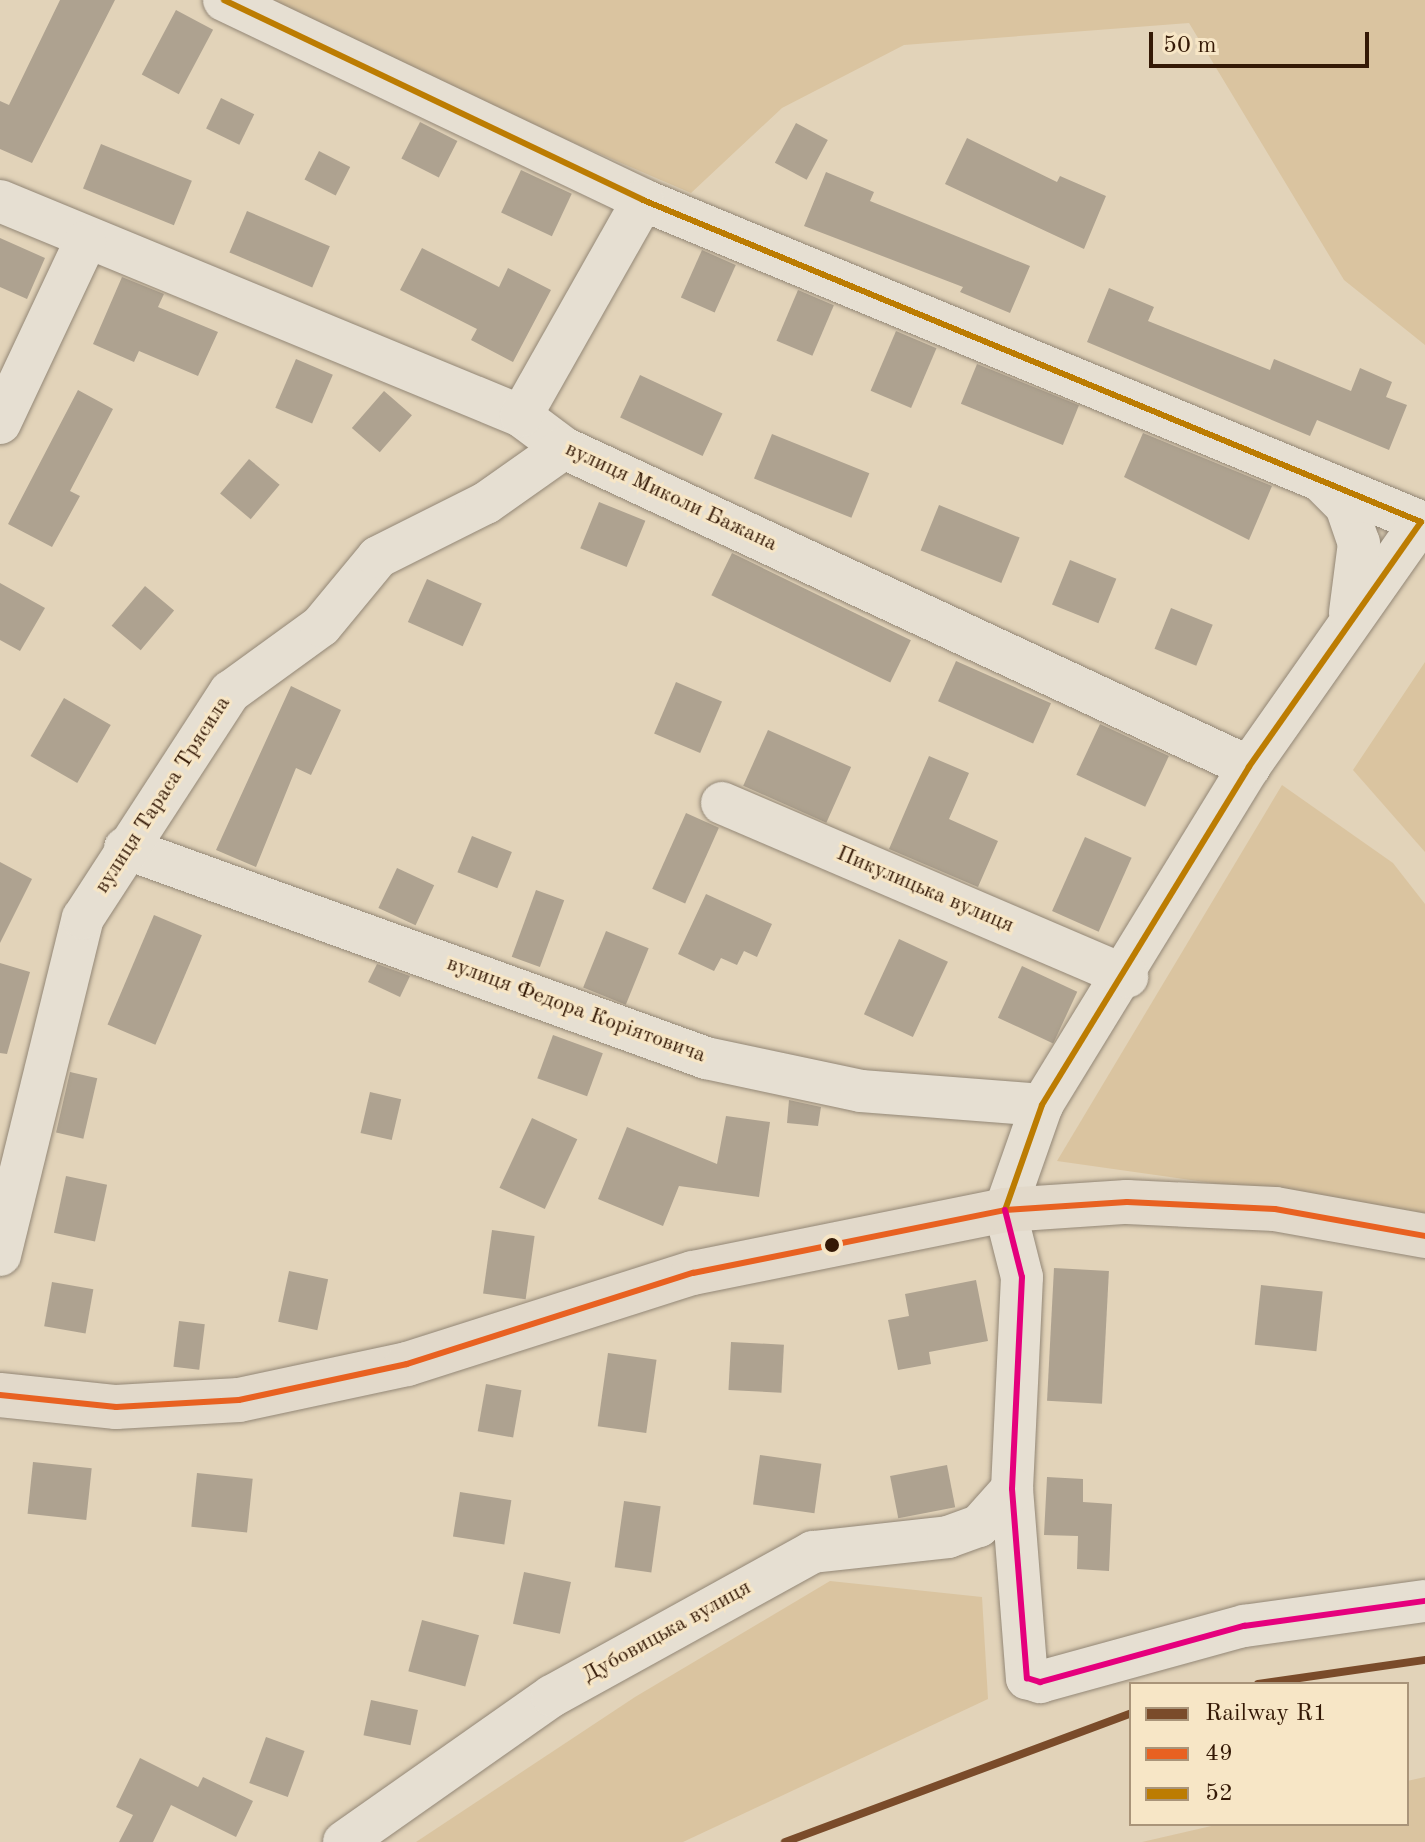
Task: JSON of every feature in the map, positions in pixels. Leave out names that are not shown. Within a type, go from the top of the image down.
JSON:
[{"type":"main road","points":[[0,1395],[116,1407],[239,1400],[407,1364],[693,1273],[1005,1210],[1127,1202],[1275,1209],[1425,1236]]},
{"type":"street","points":[[224,0],[643,200],[1421,522],[1249,767],[1127,977],[1042,1105],[1005,1210],[1022,1277],[1012,1489],[1027,1678],[1040,1682],[1244,1626],[1425,1601]]},
{"type":"street","points":[[521,416],[643,200]]},
{"type":"street","name":"вулиця Миколи Бажана","points":[[0,201],[85,242],[521,416],[564,448],[1249,767]]},
{"type":"street","points":[[0,423],[85,242]]},
{"type":"street","name":"вулиця Тараса Трясила","points":[[0,1255],[83,918],[125,848],[230,692],[321,626],[378,557],[486,503],[564,448]]},
{"type":"street","points":[[1319,479],[1346,506],[1359,543],[1347,624]]},
{"type":"street","name":"Пикулицька вулиця","points":[[722,803],[1127,977]]},
{"type":"street","name":"вулиця Федора Коріятовича","points":[[125,848],[706,1058],[861,1091],[1042,1105]]},
{"type":"street","name":"Дубовицька вулиця","points":[[344,1842],[552,1696],[813,1552],[948,1537],[979,1526],[1012,1489]]},
{"type":"shaded area","points":[[242,0],[1425,0],[1425,345],[1344,280],[1189,23],[904,45],[782,108],[691,193]]},
{"type":"shaded area","points":[[1425,662],[1425,852],[1353,770]]},
{"type":"shaded area","points":[[1282,785],[1393,863],[1425,904],[1425,1213],[1057,1161]]},
{"type":"shaded area","points":[[830,1581],[982,1597],[988,1699],[683,1842],[416,1842],[635,1697]]},
{"type":"shaded area","points":[[1425,1777],[1425,1842],[1142,1842],[1211,1826],[1409,1826],[1409,1781]]},
{"type":"building","points":[[60,0],[115,0],[32,163],[0,149],[0,101],[9,105]]},
{"type":"building","points":[[176,10],[213,30],[179,94],[142,74]]},
{"type":"building","points":[[221,98],[254,114],[239,145],[206,129]]},
{"type":"building","points":[[420,122],[457,141],[439,178],[401,159]]},
{"type":"building","points":[[796,123],[828,140],[807,180],[775,163]]},
{"type":"building","points":[[967,138],[1057,182],[1060,176],[1106,196],[1084,249],[945,184]]},
{"type":"building","points":[[101,144],[192,181],[174,225],[83,189]]},
{"type":"building","points":[[319,151],[350,167],[336,195],[304,180]]},
{"type":"building","points":[[521,170],[572,194],[552,236],[501,213]]},
{"type":"building","points":[[826,172],[874,192],[870,201],[1030,266],[1010,313],[960,292],[963,287],[804,226]]},
{"type":"building","points":[[247,211],[330,246],[312,288],[229,252]]},
{"type":"building","points":[[0,238],[45,258],[27,299],[0,287]]},
{"type":"building","points":[[422,248],[499,287],[508,268],[551,290],[513,362],[471,340],[477,329],[400,290]]},
{"type":"building","points":[[702,250],[736,265],[715,313],[681,298]]},
{"type":"building","points":[[122,277],[164,294],[158,307],[218,332],[198,376],[139,351],[134,362],[93,344]]},
{"type":"building","points":[[1109,288],[1154,307],[1148,321],[1270,370],[1274,359],[1351,391],[1360,368],[1392,382],[1386,397],[1407,405],[1389,450],[1317,420],[1310,436],[1087,342]]},
{"type":"building","points":[[798,290],[834,305],[812,356],[777,341]]},
{"type":"building","points":[[896,331],[937,348],[911,408],[871,391]]},
{"type":"building","points":[[296,359],[333,375],[312,423],[275,408]]},
{"type":"building","points":[[977,364],[1079,405],[1063,445],[961,404]]},
{"type":"building","points":[[640,375],[722,413],[703,456],[620,418]]},
{"type":"building","points":[[78,390],[113,409],[70,491],[80,496],[52,547],[8,524]]},
{"type":"building","points":[[384,391],[412,415],[380,452],[352,428]]},
{"type":"building","points":[[1143,433],[1272,486],[1249,540],[1124,477]]},
{"type":"building","points":[[772,434],[869,473],[851,518],[754,479]]},
{"type":"building","points":[[249,459],[280,485],[251,519],[220,493]]},
{"type":"building","points":[[599,502],[645,521],[627,567],[580,548]]},
{"type":"building","points":[[939,505],[1020,538],[1001,583],[921,550]]},
{"type":"building","points":[[732,553],[911,640],[890,682],[711,595]]},
{"type":"building","points":[[1070,560],[1116,579],[1098,623],[1052,605]]},
{"type":"building","points":[[427,579],[482,603],[463,646],[408,622]]},
{"type":"building","points":[[0,583],[45,608],[20,651],[0,640]]},
{"type":"building","points":[[145,586],[174,610],[141,650],[112,626]]},
{"type":"building","points":[[1171,608],[1213,625],[1196,666],[1155,649]]},
{"type":"building","points":[[956,661],[1051,703],[1033,743],[938,701]]},
{"type":"building","points":[[676,682],[722,702],[700,753],[654,734]]},
{"type":"building","points":[[291,686],[341,710],[311,775],[296,768],[256,867],[216,850]]},
{"type":"building","points":[[64,698],[111,725],[77,783],[30,756]]},
{"type":"building","points":[[1100,724],[1169,756],[1145,807],[1076,775]]},
{"type":"building","points":[[768,730],[851,767],[826,823],[743,786]]},
{"type":"building","points":[[929,756],[969,773],[949,819],[998,841],[978,887],[889,849]]},
{"type":"building","points":[[686,813],[719,828],[685,903],[652,889]]},
{"type":"building","points":[[472,836],[512,852],[497,888],[457,872]]},
{"type":"building","points":[[1085,837],[1132,858],[1099,932],[1052,911]]},
{"type":"building","points":[[0,862],[32,879],[0,943]]},
{"type":"building","points":[[397,868],[434,885],[416,925],[378,908]]},
{"type":"building","points":[[536,890],[564,900],[540,967],[512,957]]},
{"type":"building","points":[[706,894],[772,924],[757,957],[744,951],[737,965],[721,958],[714,971],[678,954]]},
{"type":"building","points":[[154,915],[202,935],[155,1045],[108,1025]]},
{"type":"building","points":[[606,931],[649,948],[626,1005],[583,988]]},
{"type":"building","points":[[899,939],[948,962],[913,1037],[864,1014]]},
{"type":"building","points":[[0,963],[30,972],[7,1054],[0,1053]]},
{"type":"building","points":[[377,964],[410,976],[400,997],[368,982]]},
{"type":"building","points":[[1022,966],[1077,992],[1053,1043],[998,1018]]},
{"type":"building","points":[[553,1035],[603,1053],[587,1096],[537,1078]]},
{"type":"building","points":[[70,1072],[97,1078],[83,1139],[56,1132]]},
{"type":"building","points":[[370,1092],[401,1099],[392,1140],[361,1133]]},
{"type":"building","points":[[789,1100],[821,1107],[818,1126],[787,1123]]},
{"type":"building","points":[[726,1116],[770,1122],[759,1197],[679,1186],[663,1226],[598,1199],[627,1127],[717,1164]]},
{"type":"building","points":[[532,1118],[577,1139],[545,1209],[499,1188]]},
{"type":"building","points":[[66,1176],[107,1185],[95,1241],[54,1233]]},
{"type":"building","points":[[492,1230],[535,1236],[526,1299],[483,1293]]},
{"type":"building","points":[[1054,1268],[1109,1271],[1102,1404],[1047,1401]]},
{"type":"building","points":[[289,1271],[328,1279],[317,1330],[278,1322]]},
{"type":"building","points":[[976,1280],[988,1341],[929,1352],[931,1364],[898,1370],[888,1320],[909,1316],[905,1294]]},
{"type":"building","points":[[52,1282],[93,1289],[86,1334],[44,1326]]},
{"type":"building","points":[[1261,1285],[1323,1291],[1316,1351],[1255,1345]]},
{"type":"building","points":[[179,1321],[205,1324],[199,1370],[173,1367]]},
{"type":"building","points":[[731,1342],[784,1345],[781,1393],[728,1390]]},
{"type":"building","points":[[608,1353],[657,1360],[646,1433],[598,1426]]},
{"type":"building","points":[[486,1384],[521,1390],[513,1438],[478,1431]]},
{"type":"building","points":[[760,1455],[821,1464],[814,1513],[753,1505]]},
{"type":"building","points":[[33,1462],[92,1468],[86,1520],[28,1514]]},
{"type":"building","points":[[947,1465],[955,1507],[898,1518],[890,1476]]},
{"type":"building","points":[[197,1473],[253,1479],[247,1533],[191,1527]]},
{"type":"building","points":[[1047,1477],[1083,1479],[1083,1502],[1112,1504],[1109,1571],[1077,1569],[1078,1536],[1044,1535]]},
{"type":"building","points":[[460,1492],[511,1500],[504,1545],[453,1536]]},
{"type":"building","points":[[624,1501],[661,1506],[651,1572],[615,1567]]},
{"type":"building","points":[[524,1572],[571,1582],[560,1634],[513,1624]]},
{"type":"building","points":[[422,1620],[479,1635],[465,1686],[408,1671]]},
{"type":"building","points":[[371,1700],[418,1710],[410,1745],[364,1735]]},
{"type":"building","points":[[266,1737],[305,1751],[288,1797],[249,1783]]},
{"type":"building","points":[[140,1758],[198,1787],[203,1777],[253,1801],[236,1837],[171,1805],[153,1842],[119,1842],[133,1815],[116,1807]]},
{"type":"rail line","name":"R1","points":[[1272,1682],[1425,1660]]},
{"type":"rail line","name":"R1","points":[[785,1842],[1129,1714]]},
{"type":"transit line","name":"52","points":[[224,0],[643,200],[1421,522],[1249,767],[1042,1105],[1005,1210]]},
{"type":"transit line","name":"49","points":[[0,1395],[116,1407],[239,1400],[407,1364],[693,1273],[1005,1210],[1127,1202],[1275,1209],[1425,1236]]},
{"type":"transit line","points":[[1005,1210],[1022,1277],[1012,1489],[1027,1678],[1040,1682],[1244,1626],[1425,1601]]}]
